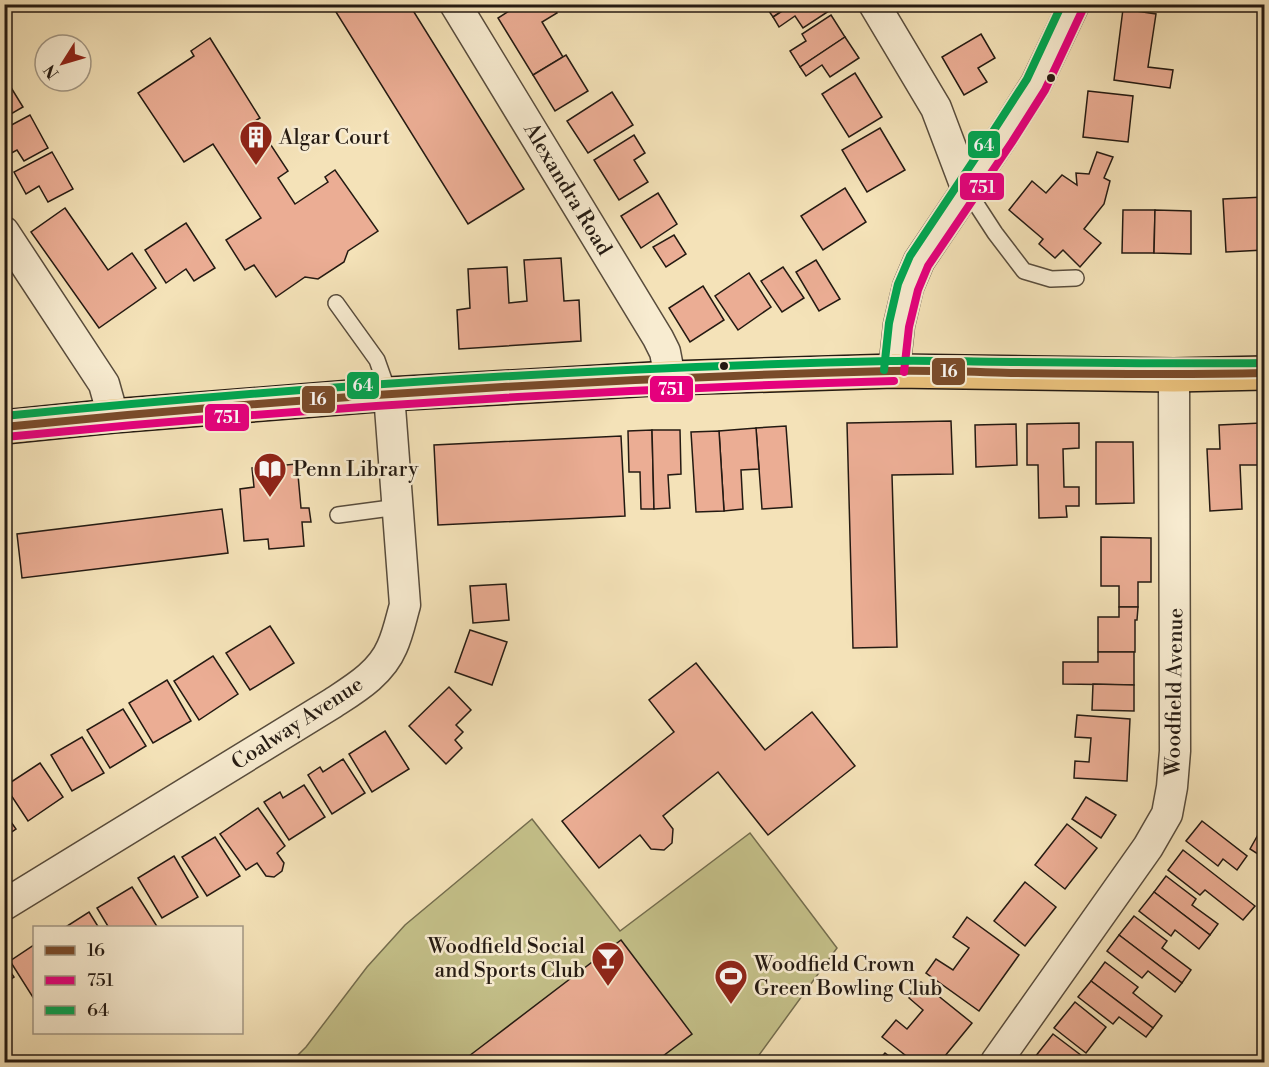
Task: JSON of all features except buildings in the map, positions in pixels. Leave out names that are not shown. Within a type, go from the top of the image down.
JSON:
[{"type":"highway","points":[[4,427],[389,394],[670,378],[894,371],[1174,375],[1264,373]]},
{"type":"street","name":"Alexandra Road","points":[[455,4],[658,338],[665,352],[670,378]]},
{"type":"street","points":[[874,4],[936,108],[967,190]]},
{"type":"street","points":[[894,371],[899,325],[908,287],[919,261],[1036,84],[1074,4]]},
{"type":"street","points":[[4,232],[104,384],[113,416]]},
{"type":"street","name":"Woodfield Avenue","points":[[996,1062],[1148,847],[1167,814],[1175,752],[1174,375]]},
{"type":"street","name":"Coalway Avenue","points":[[4,905],[333,702],[371,676],[384,662],[399,630],[405,605],[389,394]]},
{"type":"lane","points":[[967,190],[995,234],[1024,271],[1051,279],[1076,278]]},
{"type":"lane","points":[[336,303],[376,360],[389,394]]},
{"type":"lane","points":[[338,515],[398,507]]},
{"type":"shaded area","points":[[532,819],[620,931],[750,833],[837,948],[754,1062],[291,1062],[306,1047],[367,967],[405,925]]},
{"type":"transit line","name":"64","points":[[884,370],[889,323],[898,284],[910,256],[1027,79],[1062,4]]},
{"type":"transit line","name":"751","points":[[904,372],[909,327],[918,290],[928,266],[1045,90],[1083,9]]},
{"type":"transit line","name":"64","points":[[4,416],[336,387],[668,368],[906,361],[1264,363]]},
{"type":"transit line","name":"16","points":[[4,427],[336,398],[668,378],[906,371],[1110,374],[1264,373]]},
{"type":"transit line","name":"751","points":[[5,437],[227,417],[449,401],[671,389],[894,381]]},
{"type":"place","name":"Algar Court","points":[[256,166]]},
{"type":"place","name":"Penn Library","points":[[270,498]]},
{"type":"place","name":"Woodfield Social and Sports Club","points":[[608,987]]},
{"type":"place","name":"Woodfield Crown Green Bowling Club","points":[[731,1005]]}]
